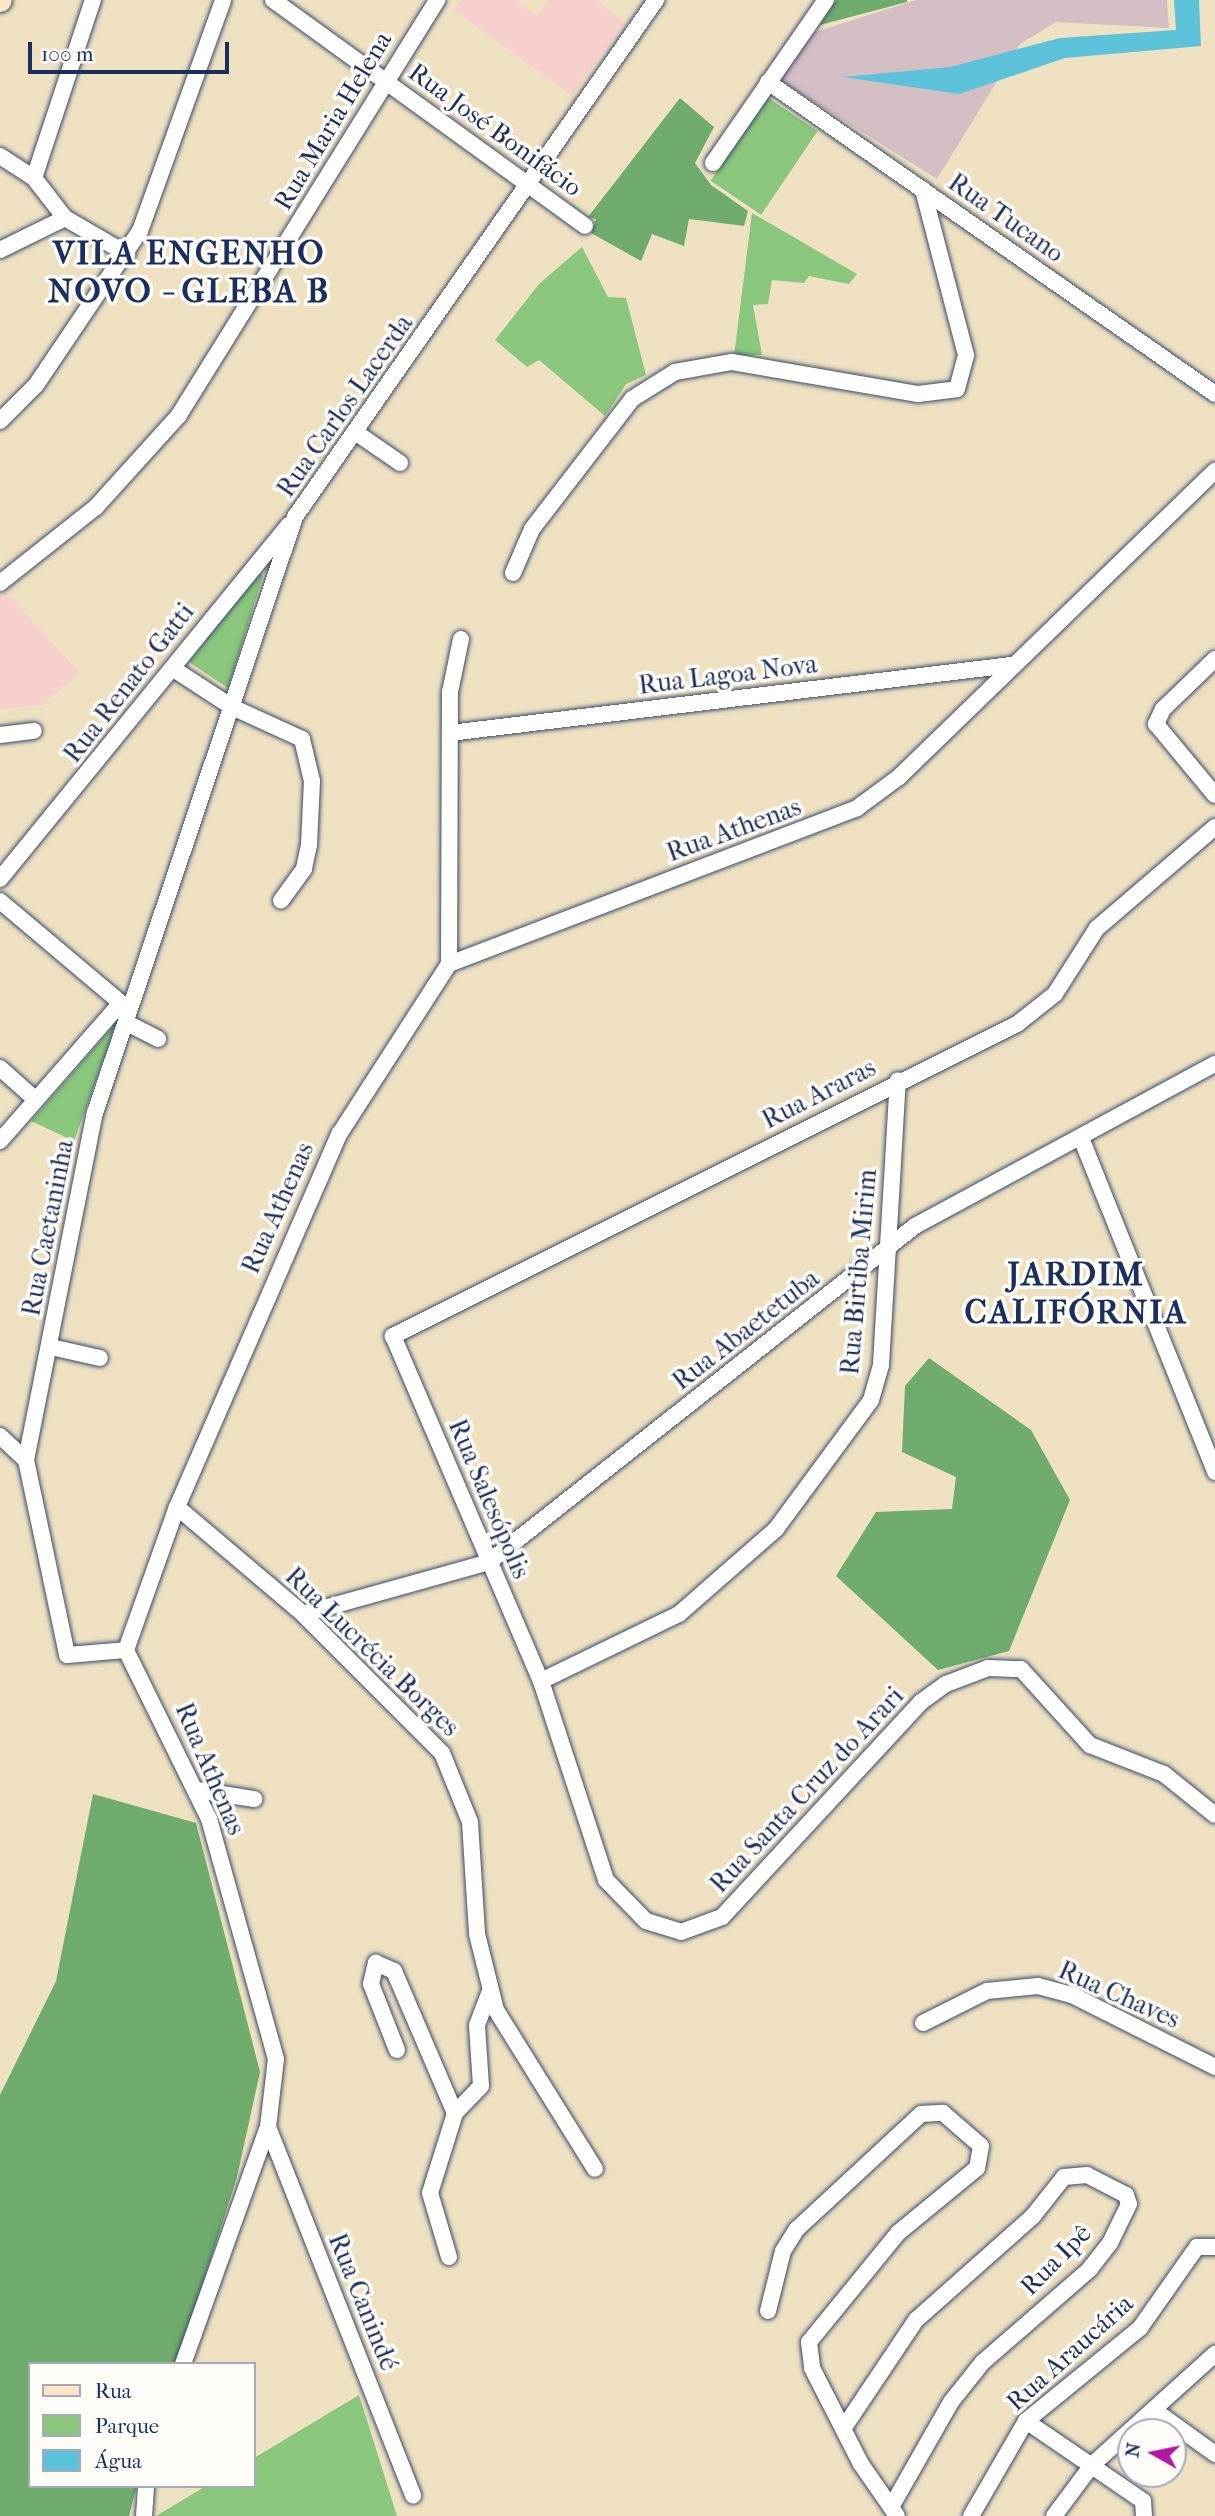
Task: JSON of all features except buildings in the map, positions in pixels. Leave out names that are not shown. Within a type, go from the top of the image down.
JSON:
[{"type":"street","points":[[34,178],[93,0]]},
{"type":"street","points":[[0,421],[36,385],[127,254],[223,0]]},
{"type":"street","name":"Rua José Bonifácio","points":[[273,0],[585,226]]},
{"type":"street","name":"Rua Maria Helena","points":[[0,583],[96,507],[179,415],[224,353],[385,80],[437,0]]},
{"type":"street","name":"Rua Carlos Lacerda","points":[[126,1012],[295,517],[358,434],[656,0]]},
{"type":"street","points":[[713,163],[826,0]]},
{"type":"street","name":"Rua Tucano","points":[[768,82],[1215,394]]},
{"type":"street","points":[[0,156],[34,178],[65,218],[127,254]]},
{"type":"street","points":[[513,573],[533,529],[632,398],[675,372],[732,362],[918,394],[957,389],[966,355],[923,190]]},
{"type":"street","points":[[0,250],[65,218]]},
{"type":"street","points":[[358,434],[400,463]]},
{"type":"street","name":"Rua Athenas","points":[[184,2362],[268,2127],[276,2059],[197,1790],[127,1650],[177,1507],[314,1181],[374,1072],[449,964],[857,808],[899,776],[1215,471]]},
{"type":"street","name":"Rua Renato Gatti","points":[[0,879],[23,859],[172,668],[295,517]]},
{"type":"street","points":[[449,964],[450,733],[461,639]]},
{"type":"street","points":[[1215,659],[1163,709],[1156,724],[1215,795]]},
{"type":"street","name":"Rua Lagoa Nova","points":[[450,733],[1011,665]]},
{"type":"street","points":[[172,668],[232,707],[302,739],[312,781],[309,845],[304,869],[281,901]]},
{"type":"street","points":[[0,735],[34,731]]},
{"type":"street","name":"Rua Araras","points":[[393,1336],[898,1082],[1042,1006],[1097,928],[1215,827]]},
{"type":"street","points":[[0,901],[158,1040]]},
{"type":"street","points":[[0,1141],[36,1100],[126,1012]]},
{"type":"street","name":"Rua Caetaninha","points":[[26,1460],[51,1347],[95,1113],[126,1012]]},
{"type":"street","name":"Rua Abaetetuba","points":[[303,1614],[489,1562],[887,1252],[915,1226],[1215,1064]]},
{"type":"street","points":[[0,1068],[36,1100]]},
{"type":"street","name":"Rua Birtiba Mirim","points":[[541,1681],[679,1614],[776,1529],[872,1400],[881,1364],[898,1082]]},
{"type":"street","points":[[1081,1138],[1215,1472]]},
{"type":"street","name":"Rua Salesópolis","points":[[393,1336],[541,1681]]},
{"type":"street","points":[[51,1347],[100,1358]]},
{"type":"street","points":[[0,1436],[26,1460],[67,1655],[127,1650]]},
{"type":"street","name":"Rua Lucrécia Borges","points":[[177,1507],[303,1614],[425,1734],[457,1782],[477,1868],[477,1934],[490,1992],[596,2169]]},
{"type":"street","name":"Rua Santa Cruz do Arari","points":[[541,1681],[606,1880],[646,1921],[681,1932],[722,1917],[921,1702],[946,1684],[988,1668],[1021,1669],[1090,1745],[1164,1774],[1215,1815]]},
{"type":"street","points":[[197,1790],[254,1799]]},
{"type":"street","points":[[397,2050],[371,1984],[372,1966],[379,1961],[394,1971],[455,2113]]},
{"type":"street","name":"Rua Chaves","points":[[923,2023],[986,1992],[1038,1986],[1072,1995],[1215,2067]]},
{"type":"street","points":[[449,2256],[430,2193],[455,2113],[481,2085],[477,2025],[490,1992]]},
{"type":"street","points":[[768,2311],[783,2251],[797,2229],[921,2114],[943,2113],[981,2146],[977,2168],[898,2233],[812,2332],[808,2359],[845,2426],[861,2464],[894,2511]]},
{"type":"street","name":"Rua Canindé","points":[[268,2127],[413,2495]]},
{"type":"street","name":"Rua Ipê","points":[[845,2426],[916,2320],[1033,2216],[1064,2177],[1087,2175],[1126,2195],[1129,2204],[1110,2243],[1090,2269],[982,2363],[951,2402],[894,2511]]},
{"type":"street","name":"Rua Araucária","points":[[971,2516],[1027,2421],[1140,2328],[1197,2247],[1215,2247]]},
{"type":"street","points":[[1054,2516],[1092,2465],[1215,2354]]},
{"type":"street","points":[[1154,2410],[1215,2454]]},
{"type":"street","points":[[1027,2421],[1143,2501],[1144,2516]]},
{"type":"street","points":[[144,2516],[146,2488]]},
{"type":"shaded area","points":[[461,0],[516,0],[536,16],[549,0],[596,0],[625,23],[572,96],[454,10]]},
{"type":"shaded area","points":[[916,0],[1167,0],[1169,28],[1056,22],[1020,44],[937,179],[779,80],[815,32]]},
{"type":"shaded area","points":[[5,592],[79,672],[43,705],[0,709],[0,596]]},
{"type":"green space","points":[[836,0],[907,0],[907,2],[820,25]]},
{"type":"green space","points":[[767,97],[818,131],[761,215],[711,181]]},
{"type":"green space","points":[[680,98],[714,127],[695,163],[711,185],[748,211],[744,226],[689,219],[684,246],[652,234],[641,261],[591,233],[596,219],[588,217]]},
{"type":"green space","points":[[752,213],[857,274],[849,284],[809,276],[804,283],[772,280],[768,304],[753,305],[762,355],[734,356]]},
{"type":"green space","points":[[582,247],[608,297],[626,298],[646,375],[626,384],[605,416],[539,360],[527,367],[495,340],[539,284]]},
{"type":"green space","points":[[256,570],[263,576],[228,688],[189,662]]},
{"type":"green space","points":[[117,1022],[74,1141],[31,1121]]},
{"type":"green space","points":[[929,1358],[1031,1430],[1070,1500],[1009,1651],[938,1670],[836,1576],[876,1512],[952,1509],[956,1477],[902,1452],[905,1386]]},
{"type":"green space","points":[[93,1794],[196,1823],[260,2072],[237,2177],[178,2362],[28,2362],[28,2488],[136,2488],[129,2516],[0,2516],[0,2095],[56,1981]]},
{"type":"green space","points":[[359,2395],[397,2516],[156,2516],[203,2488],[256,2488],[256,2457]]},
{"type":"water","points":[[1174,0],[1199,0],[1201,46],[1065,58],[959,94],[843,77],[950,67],[1060,38],[1176,30]]},
{"type":"district","name":"VILA ENGENHO NOVO - GLEBA B","points":[[189,273]]},
{"type":"district","name":"JARDIM CALIFÓRNIA","points":[[1076,1294]]}]
